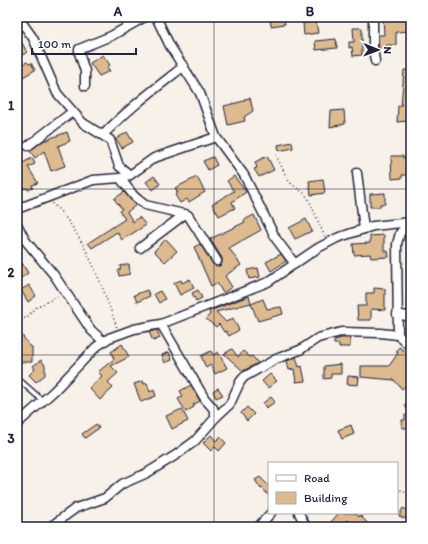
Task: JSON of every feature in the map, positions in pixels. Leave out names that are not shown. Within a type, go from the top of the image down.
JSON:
[{"type":"street","points":[[18,17],[33,38],[54,89],[72,112],[83,123],[111,143],[119,166],[130,175]]},
{"type":"street","points":[[84,86],[85,70],[79,54],[79,49],[111,36],[145,17]]},
{"type":"street","points":[[156,17],[170,46],[200,93],[216,137],[244,175],[276,239],[295,264]]},
{"type":"street","points":[[373,17],[373,48],[375,60]]},
{"type":"street","points":[[103,136],[118,120],[148,94],[184,66]]},
{"type":"street","points":[[28,146],[72,112]]},
{"type":"street","points":[[17,209],[99,178],[120,178],[130,175],[154,158],[216,137]]},
{"type":"street","points":[[357,173],[364,229]]},
{"type":"street","points":[[120,178],[134,196],[145,205],[185,214],[190,217],[217,261]]},
{"type":"street","points":[[140,248],[185,214]]},
{"type":"street","points":[[17,424],[44,401],[103,341],[119,334],[161,324],[268,282],[328,243],[364,229],[410,222]]},
{"type":"street","points":[[398,335],[397,244],[400,234],[410,222]]},
{"type":"street","points":[[17,224],[25,240],[54,275],[91,330],[103,341]]},
{"type":"street","points":[[397,314],[411,317]]},
{"type":"street","points":[[161,324],[205,399],[213,408],[216,417]]},
{"type":"street","points":[[50,527],[76,508],[105,498],[122,484],[166,462],[195,441],[216,417],[230,404],[244,377],[276,359],[300,350],[318,338],[341,332],[361,331],[398,335],[411,347]]},
{"type":"street","points":[[258,527],[270,514]]},
{"type":"street","points":[[300,514],[306,527]]},
{"type":"lane","points":[[17,378],[34,395],[44,401]]},
{"type":"path","points":[[276,155],[289,182],[305,194],[309,200],[328,243]]},
{"type":"path","points":[[46,197],[64,215],[85,249],[119,334]]},
{"type":"path","points":[[17,322],[21,321],[42,304],[65,292]]},
{"type":"path","points":[[398,489],[411,496]]},
{"type":"building","points":[[284,17],[285,24],[271,26],[270,18]]},
{"type":"building","points":[[383,17],[409,17],[409,21],[411,21],[411,31],[396,32],[396,45],[387,45],[384,49],[379,50],[378,35],[384,35]]},
{"type":"building","points":[[316,22],[318,33],[304,35],[303,23]]},
{"type":"building","points":[[353,28],[362,28],[362,55],[353,56],[352,47],[349,48],[349,42],[354,42]]},
{"type":"building","points":[[17,34],[27,52],[23,55],[20,51],[17,53]]},
{"type":"building","points":[[336,39],[337,48],[316,50],[315,41]]},
{"type":"building","points":[[103,55],[110,65],[107,67],[110,71],[99,76],[90,63]]},
{"type":"building","points":[[27,62],[29,64],[31,63],[35,70],[23,77],[17,67]]},
{"type":"building","points":[[404,70],[411,70],[409,91],[411,91],[411,114],[407,114],[408,121],[397,122],[398,106],[401,106]]},
{"type":"building","points":[[250,98],[253,111],[244,117],[245,121],[228,125],[224,106]]},
{"type":"building","points":[[344,110],[345,124],[330,127],[331,111]]},
{"type":"building","points":[[67,132],[70,141],[58,146],[65,166],[51,171],[44,151],[35,158],[30,151],[43,141]]},
{"type":"building","points":[[127,132],[133,142],[122,148],[116,139]]},
{"type":"building","points":[[292,142],[293,148],[279,151],[278,145]]},
{"type":"building","points":[[267,156],[274,170],[259,177],[254,169],[257,168],[255,162]]},
{"type":"building","points":[[391,156],[403,156],[403,158],[408,158],[408,175],[402,175],[402,178],[392,179]]},
{"type":"building","points":[[213,157],[217,165],[208,170],[203,161]]},
{"type":"building","points":[[32,158],[35,164],[28,167],[38,183],[32,185],[33,188],[28,190],[27,188],[24,189],[17,171],[17,166]]},
{"type":"building","points":[[154,176],[160,184],[153,190],[146,182]]},
{"type":"building","points":[[234,176],[246,192],[232,202],[235,208],[219,216],[212,204],[234,191],[227,181]]},
{"type":"building","points":[[197,177],[205,192],[189,202],[187,199],[180,203],[175,195],[178,193],[175,188]]},
{"type":"building","points":[[323,179],[325,193],[311,195],[309,181]]},
{"type":"building","points":[[124,192],[136,205],[127,212],[133,222],[139,217],[146,225],[122,240],[117,232],[92,248],[88,243],[125,219],[119,211],[122,209],[114,199]]},
{"type":"building","points":[[385,193],[385,204],[380,204],[380,207],[370,207],[370,194]]},
{"type":"building","points":[[254,215],[261,230],[229,248],[241,265],[225,276],[232,287],[223,293],[217,283],[211,286],[194,247],[200,244],[213,264],[220,266],[222,263],[222,258],[210,239],[245,222],[244,220]]},
{"type":"building","points":[[306,219],[312,231],[295,239],[289,228]]},
{"type":"building","points":[[384,235],[384,251],[388,251],[389,257],[371,258],[370,254],[354,255],[353,244],[370,243],[370,236]]},
{"type":"building","points":[[166,239],[177,251],[165,262],[154,251]]},
{"type":"building","points":[[281,254],[286,261],[271,271],[266,262]]},
{"type":"building","points":[[22,263],[28,273],[17,281],[17,266]]},
{"type":"building","points":[[129,264],[130,274],[119,276],[118,270],[121,269],[120,266]]},
{"type":"building","points":[[258,268],[260,277],[249,279],[247,270]]},
{"type":"building","points":[[190,279],[194,288],[180,295],[174,283],[181,280],[182,283]]},
{"type":"building","points":[[29,285],[36,296],[28,302],[21,290]]},
{"type":"building","points":[[374,288],[385,289],[385,310],[371,309],[371,320],[358,320],[357,306],[366,306],[366,293],[374,293]]},
{"type":"building","points":[[147,290],[150,296],[137,302],[134,295]]},
{"type":"building","points":[[198,290],[202,298],[196,301],[192,293]]},
{"type":"building","points":[[160,291],[165,299],[159,303],[154,294]]},
{"type":"building","points":[[249,296],[251,303],[216,312],[226,322],[233,318],[239,330],[229,336],[226,331],[224,332],[219,324],[216,327],[206,319],[210,314],[209,311]]},
{"type":"building","points":[[263,299],[267,309],[281,307],[283,314],[258,321],[251,304]]},
{"type":"building","points":[[17,329],[32,347],[32,362],[17,362]]},
{"type":"building","points":[[157,330],[160,338],[153,341],[149,332]]},
{"type":"building","points":[[350,338],[350,347],[339,347],[339,344],[334,344],[334,340]]},
{"type":"building","points":[[122,344],[129,357],[111,366],[118,373],[108,382],[113,388],[100,400],[89,388],[102,376],[98,372],[114,359],[111,352]]},
{"type":"building","points":[[399,347],[411,356],[411,381],[402,389],[394,380],[361,377],[361,366],[389,366],[398,353],[396,352]]},
{"type":"building","points":[[232,349],[238,357],[243,351],[250,357],[252,356],[258,363],[243,371],[224,354]]},
{"type":"building","points":[[211,351],[213,355],[218,352],[227,368],[215,374],[211,365],[206,368],[201,356]]},
{"type":"building","points":[[169,352],[172,360],[165,363],[162,355]]},
{"type":"building","points":[[296,357],[299,367],[302,366],[305,381],[296,382],[294,369],[289,370],[287,361]]},
{"type":"building","points":[[41,360],[45,365],[45,375],[36,382],[29,375],[35,369],[33,366]]},
{"type":"building","points":[[341,364],[341,374],[331,374],[331,378],[324,379],[324,366]]},
{"type":"building","points":[[270,374],[277,381],[268,388],[262,381]]},
{"type":"building","points":[[348,376],[359,377],[358,385],[347,384]]},
{"type":"building","points":[[143,381],[144,384],[147,383],[150,392],[154,390],[156,396],[141,402],[134,384]]},
{"type":"building","points":[[191,385],[200,401],[186,412],[178,399],[183,396],[180,391]]},
{"type":"building","points":[[218,388],[223,395],[216,398],[213,391]]},
{"type":"building","points":[[271,397],[275,402],[266,408],[263,403]]},
{"type":"building","points":[[411,402],[411,428],[402,428],[402,420],[405,420],[405,415],[409,415],[405,404]]},
{"type":"building","points":[[247,407],[254,414],[247,421],[241,413]]},
{"type":"building","points":[[182,409],[188,421],[172,429],[166,416]]},
{"type":"building","points":[[96,424],[99,428],[85,438],[82,434]]},
{"type":"building","points":[[351,425],[354,434],[342,439],[338,430]]},
{"type":"building","points":[[211,435],[216,441],[220,437],[226,443],[219,451],[215,447],[211,451],[203,443]]},
{"type":"building","points":[[260,477],[268,485],[268,495],[262,488],[261,489],[255,480]]},
{"type":"building","points":[[403,508],[409,511],[405,519],[399,516]]},
{"type":"building","points":[[338,514],[356,514],[359,517],[360,515],[371,527],[356,527],[348,520],[341,527],[334,527],[330,523]]}]
